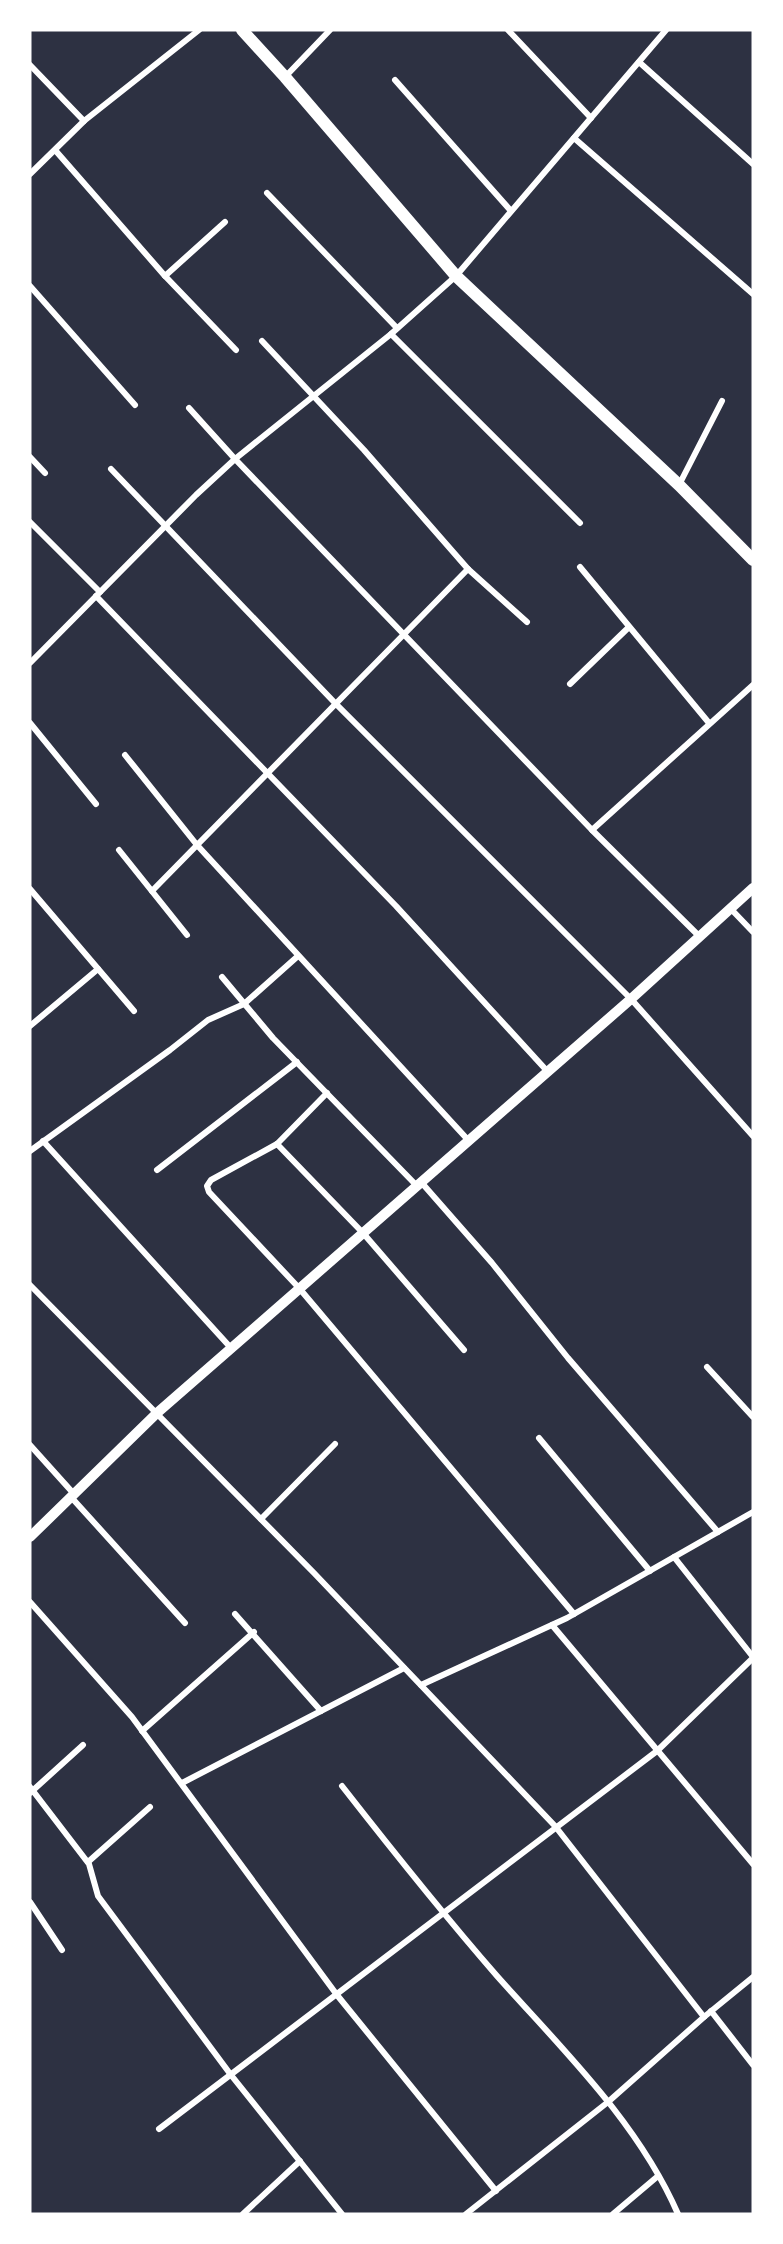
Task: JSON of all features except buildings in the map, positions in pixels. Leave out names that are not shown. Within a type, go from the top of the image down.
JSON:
[{"type":"main road","points":[[242,30],[456,276],[752,556]]},
{"type":"street","points":[[30,174],[84,122],[199,30]]},
{"type":"street","points":[[285,77],[330,30]]},
{"type":"street","points":[[508,30],[591,118]]},
{"type":"street","points":[[30,663],[166,525],[235,459],[391,334],[456,276],[662,32]]},
{"type":"street","points":[[639,62],[753,164]]},
{"type":"street","points":[[30,65],[84,122]]},
{"type":"street","points":[[395,80],[512,211]]},
{"type":"street","points":[[574,138],[753,294]]},
{"type":"street","points":[[55,150],[165,276],[236,350]]},
{"type":"street","points":[[267,193],[397,328]]},
{"type":"street","points":[[165,276],[225,222]]},
{"type":"street","points":[[30,286],[135,405]]},
{"type":"street","points":[[391,334],[580,523]]},
{"type":"street","points":[[262,340],[364,450],[468,569],[527,622]]},
{"type":"street","points":[[679,485],[722,401]]},
{"type":"street","points":[[189,408],[404,636],[592,830],[699,936]]},
{"type":"street","points":[[30,457],[45,473]]},
{"type":"street","points":[[111,469],[335,703],[631,999],[753,1136]]},
{"type":"street","points":[[30,522],[396,906],[548,1072]]},
{"type":"street","points":[[580,567],[709,723]]},
{"type":"street","points":[[152,891],[468,569]]},
{"type":"street","points":[[570,684],[629,627]]},
{"type":"street","points":[[592,830],[753,684]]},
{"type":"street","points":[[30,723],[96,804]]},
{"type":"street","points":[[125,755],[196,845],[469,1141]]},
{"type":"street","points":[[119,850],[187,934]]},
{"type":"street","points":[[30,1537],[157,1413],[631,999],[753,888]]},
{"type":"street","points":[[30,889],[134,1011]]},
{"type":"street","points":[[730,908],[753,932]]},
{"type":"street","points":[[30,1151],[170,1050],[207,1020],[244,1004],[298,956]]},
{"type":"street","points":[[30,1026],[98,969]]},
{"type":"street","points":[[222,977],[297,1062],[419,1184],[492,1263],[568,1358],[718,1532]]},
{"type":"street","points":[[157,1170],[297,1062]]},
{"type":"street","points":[[327,1093],[276,1144],[211,1180],[207,1186],[209,1192],[299,1288],[574,1614]]},
{"type":"street","points":[[43,1142],[231,1348]]},
{"type":"street","points":[[276,1144],[363,1233],[464,1350]]},
{"type":"street","points":[[30,1285],[261,1519],[555,1826],[704,2017]]},
{"type":"street","points":[[707,1366],[753,1417]]},
{"type":"street","points":[[539,1438],[650,1571]]},
{"type":"street","points":[[261,1519],[335,1444]]},
{"type":"street","points":[[30,1445],[186,1623]]},
{"type":"street","points":[[421,1685],[574,1614],[753,1512]]},
{"type":"street","points":[[159,2129],[555,1826],[657,1751],[753,1658],[674,1557]]},
{"type":"street","points":[[30,1602],[142,1731],[337,1995],[496,2190]]},
{"type":"street","points":[[235,1614],[254,1632],[321,1711]]},
{"type":"street","points":[[552,1625],[753,1864]]},
{"type":"street","points":[[142,1731],[254,1632]]},
{"type":"street","points":[[182,1784],[404,1668]]},
{"type":"street","points":[[83,1745],[31,1791],[88,1862],[98,1896],[231,2075],[342,2214]]},
{"type":"street","points":[[342,1786],[442,1913],[608,2102],[658,2176],[678,2214]]},
{"type":"street","points":[[88,1862],[150,1807]]},
{"type":"street","points":[[30,1902],[62,1950]]},
{"type":"street","points":[[466,2214],[608,2102],[753,1977]]},
{"type":"street","points":[[711,2011],[753,2065]]},
{"type":"street","points":[[243,2214],[300,2161]]},
{"type":"street","points":[[614,2214],[658,2176]]}]
